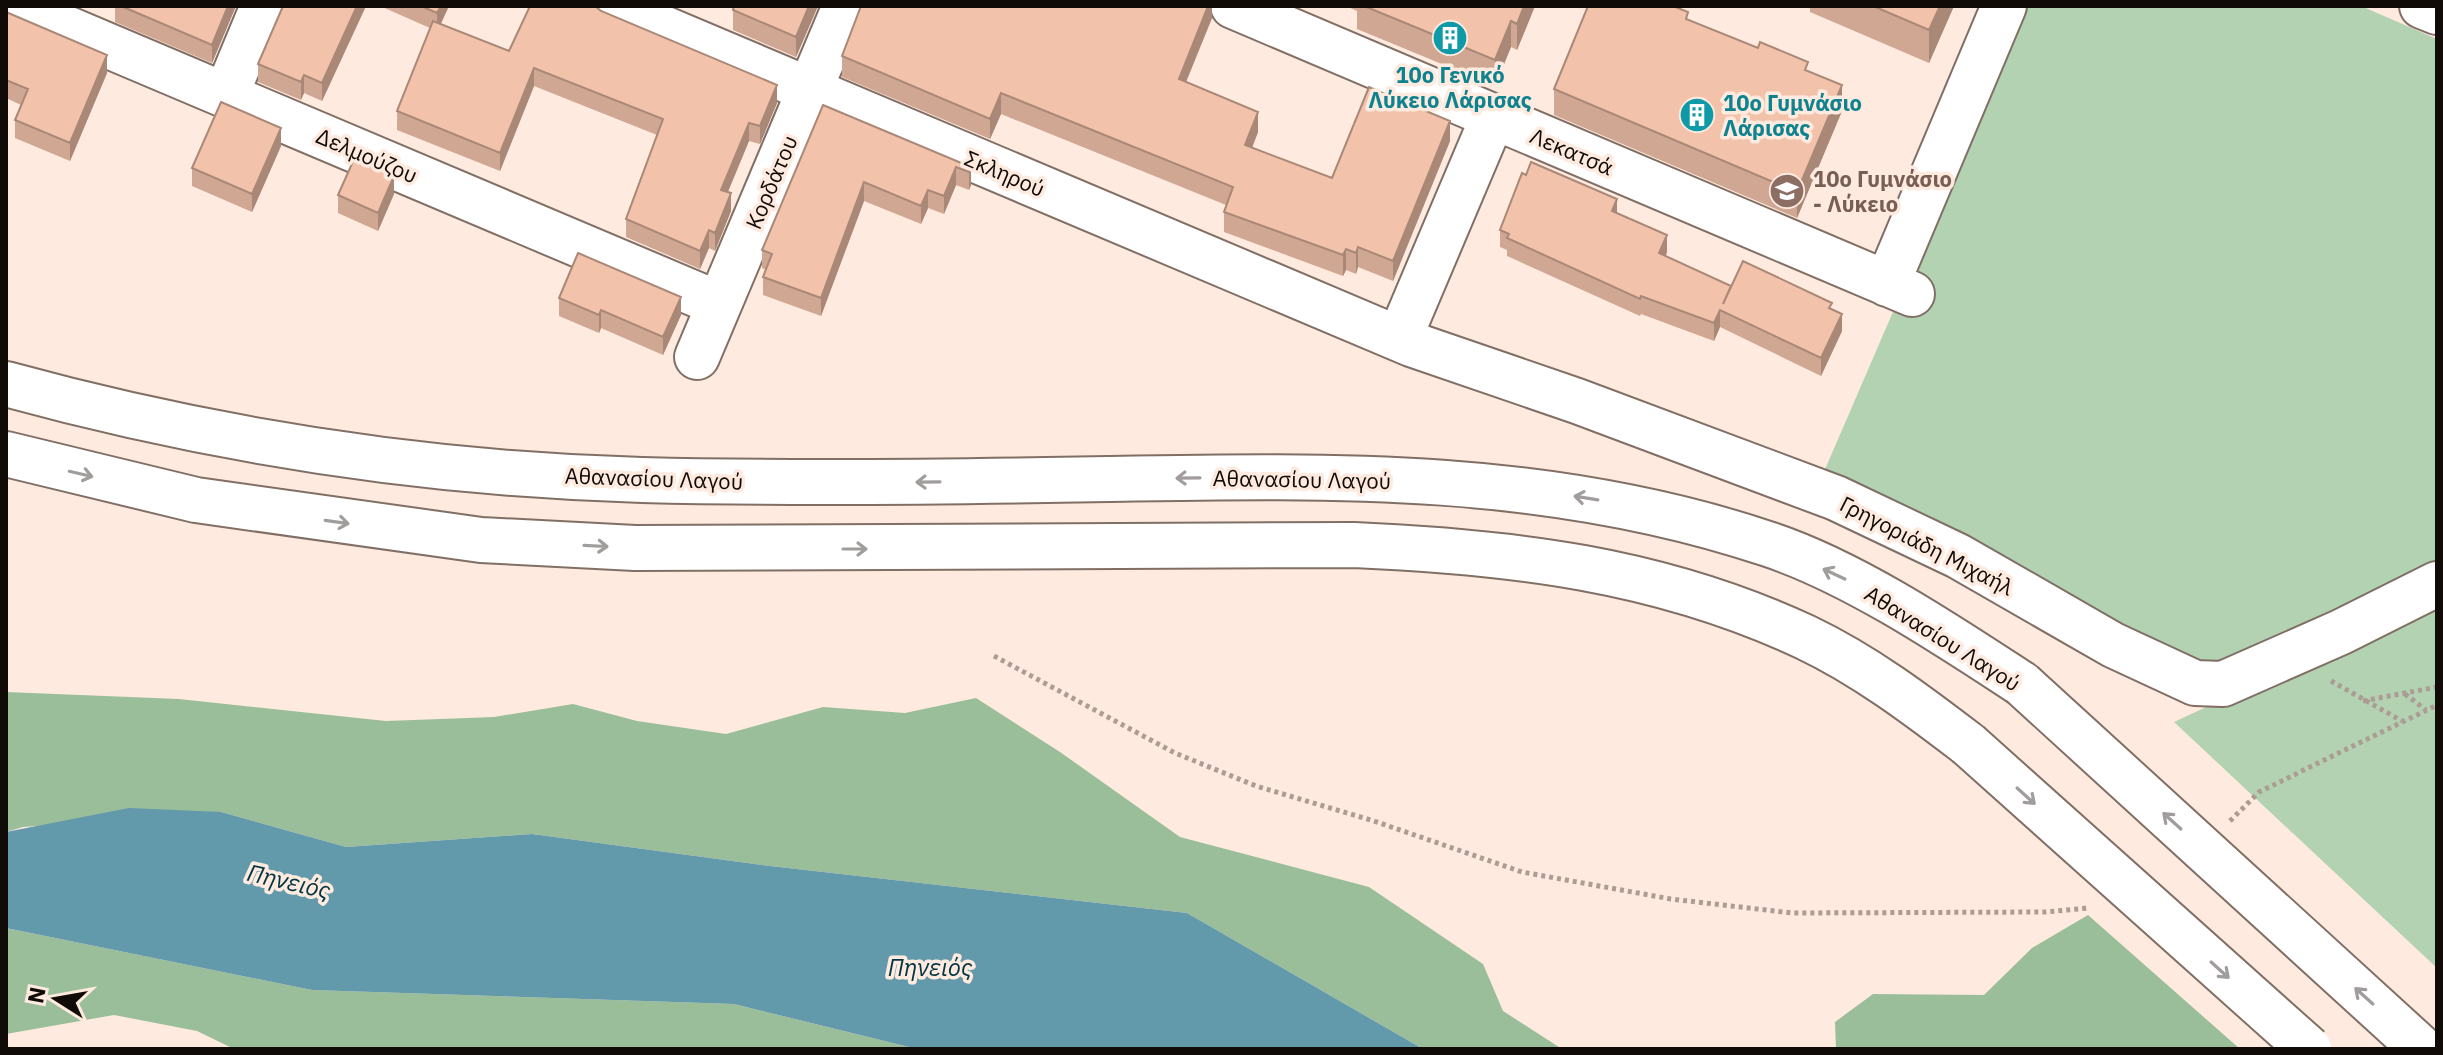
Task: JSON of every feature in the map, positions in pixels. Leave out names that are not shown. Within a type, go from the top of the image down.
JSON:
[{"type":"main road","name":"Δελμούζου","points":[[14,6],[719,304]]},
{"type":"main road","points":[[226,95],[263,6]]},
{"type":"main road","name":"Σκληρού","points":[[611,6],[1399,339]]},
{"type":"main road","name":"Κορδάτου","points":[[697,357],[845,6]]},
{"type":"main road","name":"Λεκατσά","points":[[1233,6],[1899,289],[2004,6]]},
{"type":"main road","points":[[2422,6],[2437,12]]},
{"type":"main road","points":[[1399,339],[1493,117]]},
{"type":"main road","name":"Γρηγοριάδη Μιχαήλ","points":[[1399,339],[1577,401],[1836,498],[1958,556],[2113,645],[2195,683],[2223,684],[2437,584]]},
{"type":"main road","name":"Αθανασίου Λαγού","points":[[6,384],[210,434],[487,472],[640,480],[902,483],[1353,478],[1471,482],[1594,499],[1673,516],[1773,545],[1870,591],[1948,635],[2022,684],[2422,1049]]},
{"type":"main road","points":[[6,454],[196,500],[481,540],[667,548],[1354,545],[1464,550],[1577,564],[1695,594],[1806,638],[1896,689],[1968,744],[2309,1049]]},
{"type":"path","points":[[2297,651],[2314,669],[2362,702],[2403,722]]},
{"type":"path","points":[[994,656],[1175,753],[1243,781],[1374,821],[1522,872],[1671,899],[1792,913],[2045,912],[2101,906]]},
{"type":"path","points":[[2362,702],[2437,687]]},
{"type":"path","points":[[2404,693],[2426,710]]},
{"type":"path","points":[[2219,831],[2259,792],[2437,705]]},
{"type":"green space","points":[[2025,6],[2361,6],[2437,39],[2437,566],[2234,666],[2197,669],[1823,474]]},
{"type":"green space","points":[[2437,600],[2437,968],[2174,722]]},
{"type":"green space","points":[[6,692],[179,699],[386,721],[494,717],[573,704],[637,721],[726,734],[823,707],[905,713],[976,698],[1060,752],[1180,837],[1369,887],[1483,964],[1503,1011],[1562,1049],[1423,1049],[1187,913],[770,866],[532,834],[346,847],[221,812],[23,827],[6,832]]},
{"type":"green space","points":[[2088,915],[2240,1049],[1836,1049],[1835,1022],[1873,994],[1984,995],[2032,948]]},
{"type":"green space","points":[[6,928],[312,990],[734,1004],[917,1049],[234,1049],[197,1031],[114,1015],[6,1034]]},
{"type":"water","name":"Πηνειός","points":[[129,808],[221,812],[346,847],[532,834],[770,866],[1187,913],[1423,1049],[917,1049],[734,1004],[312,990],[6,928],[6,832]]},
{"type":"pier","points":[[2414,982],[2437,1002],[2437,1049],[2244,1047]]},
{"type":"building","points":[[121,6],[228,6],[212,45]]},
{"type":"building","points":[[283,6],[357,6],[322,83],[304,75],[301,82],[258,64]]},
{"type":"building","points":[[421,6],[441,6],[437,13]]},
{"type":"building","points":[[530,6],[595,6],[777,85],[760,126],[749,123],[721,190],[731,193],[715,233],[709,230],[700,251],[626,219],[663,119],[534,68],[500,153],[397,111],[433,21],[509,51]]},
{"type":"building","points":[[734,6],[809,6],[796,37],[733,10]]},
{"type":"building","points":[[861,6],[1208,6],[1179,79],[1258,112],[1245,145],[1332,178],[1369,87],[1450,121],[1393,261],[1358,247],[1356,253],[1346,249],[1343,255],[1224,212],[1233,187],[1001,93],[990,119],[842,56]]},
{"type":"building","points":[[1364,6],[1524,6],[1517,24],[1511,21],[1495,60]]},
{"type":"building","name":"10o Γυμνάσιο Λάρισας","points":[[1588,6],[1673,6],[1688,12],[1686,19],[1758,48],[1760,42],[1808,62],[1805,70],[1842,85],[1797,192],[1554,89]]},
{"type":"building","points":[[1873,6],[1940,6],[1929,30]]},
{"type":"building","points":[[6,12],[107,55],[70,143],[15,120],[28,89],[6,80]]},
{"type":"building","points":[[221,102],[281,128],[252,194],[192,168]]},
{"type":"building","points":[[823,105],[971,167],[969,172],[956,167],[944,196],[928,190],[921,206],[864,182],[821,298],[763,277],[772,254],[762,250]]},
{"type":"building","points":[[354,159],[394,176],[378,213],[338,195]]},
{"type":"building","points":[[1531,162],[1617,199],[1612,211],[1667,235],[1659,253],[1731,286],[1723,304],[1743,261],[1832,303],[1829,308],[1842,314],[1821,358],[1720,310],[1714,323],[1641,296],[1640,299],[1507,238],[1509,234],[1500,230],[1522,173],[1526,175]]},
{"type":"building","points":[[578,253],[681,297],[663,337],[601,310],[599,315],[559,298]]},
{"type":"place","name":"10ο Γενικό Λύκειο Λάρισας","points":[[1450,38]]},
{"type":"place","name":"10o Γυμνάσιο Λάρισας","points":[[1697,115]]},
{"type":"place","name":"10ο Γυμνάσιο - Λύκειο","points":[[1787,191]]}]
